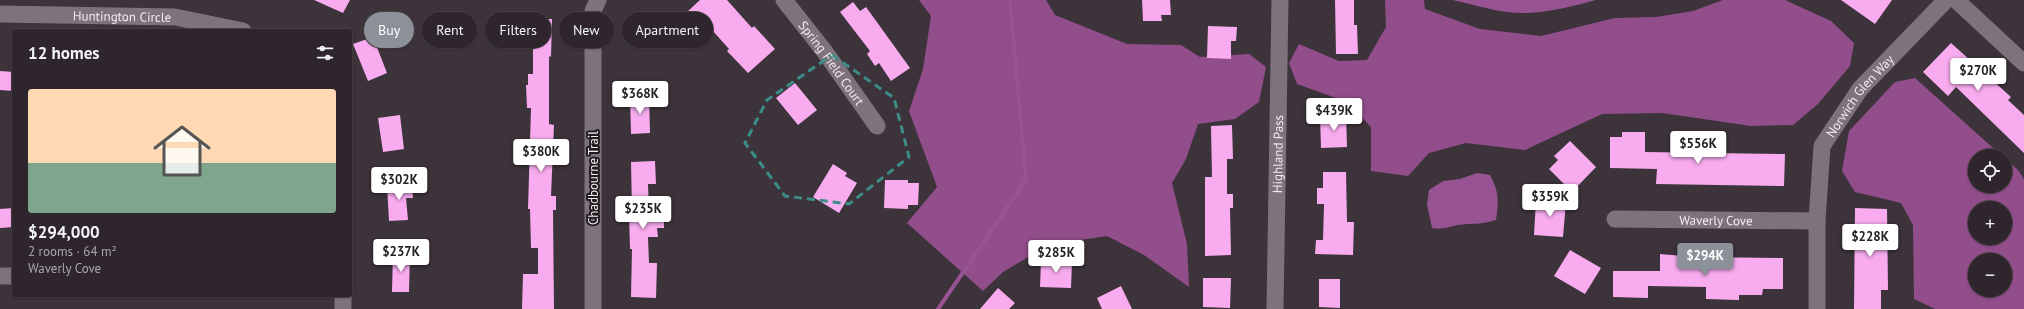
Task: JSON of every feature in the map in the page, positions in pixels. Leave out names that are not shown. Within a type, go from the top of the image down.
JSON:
[{"type":"street","name":"Chadbourne Trail","points":[[593,309],[593,11],[598,0]]},
{"type":"street","name":"Spring Field Court","points":[[784,0],[825,52],[877,126]]},
{"type":"street","name":"Highland Pass","points":[[1275,309],[1280,0]]},
{"type":"street","name":"Norwich Glen Way","points":[[1817,309],[1817,221],[1822,146],[1860,89],[1946,0]]},
{"type":"street","points":[[1956,0],[2024,63]]},
{"type":"street","name":"Huntington Circle","points":[[0,14],[175,17],[233,29]]},
{"type":"street","name":"Waverly Cove","points":[[1615,219],[1817,221]]},
{"type":"street","points":[[0,276],[12,276]]},
{"type":"street","points":[[342,297],[343,309]]},
{"type":"highlighted area","points":[[832,55],[894,98],[909,157],[849,204],[785,196],[745,143],[767,100]]},
{"type":"shaded area","points":[[919,0],[1046,0],[1055,15],[1127,44],[1181,45],[1200,57],[1249,54],[1266,67],[1259,102],[1235,119],[1198,124],[1186,159],[1172,183],[1187,244],[1189,287],[1144,255],[1107,236],[1060,243],[1035,253],[1003,272],[983,291],[907,223],[937,187],[909,111],[923,69],[931,16]]},
{"type":"shaded area","points":[[1385,0],[1424,0],[1425,9],[1480,29],[1541,36],[1615,18],[1656,17],[1693,11],[1723,0],[1785,0],[1831,21],[1854,43],[1850,66],[1818,104],[1793,125],[1751,126],[1662,113],[1602,114],[1525,150],[1466,143],[1429,153],[1408,176],[1371,171],[1371,127],[1347,102],[1297,84],[1289,63],[1299,44],[1339,61],[1367,60],[1386,27]]},
{"type":"shaded area","points":[[1453,0],[1596,0],[1553,10],[1517,13],[1498,11]]},
{"type":"shaded area","points":[[1915,78],[1994,149],[1968,149],[1968,193],[2012,193],[2012,164],[2018,170],[2024,179],[2024,309],[1935,309],[1914,299],[1913,225],[1901,203],[1855,192],[1842,171],[1849,131],[1895,82]]},
{"type":"shaded area","points":[[1477,173],[1490,175],[1493,181],[1498,197],[1496,220],[1486,223],[1458,225],[1436,229],[1432,228],[1427,205],[1429,190],[1443,181],[1460,179]]},
{"type":"building","points":[[314,0],[350,0],[343,13]]},
{"type":"building","points":[[700,0],[727,0],[752,28],[754,26],[775,49],[748,73],[727,51],[729,49],[713,31],[713,12],[687,12]]},
{"type":"building","points":[[1142,0],[1170,0],[1171,15],[1161,15],[1162,21],[1143,21]]},
{"type":"building","points":[[1335,0],[1354,0],[1354,25],[1357,25],[1358,54],[1336,54]]},
{"type":"building","points":[[1841,0],[1892,0],[1875,24]]},
{"type":"building","points":[[853,2],[860,11],[866,7],[910,68],[891,81],[879,63],[875,66],[867,54],[870,51],[840,12]]},
{"type":"building","points":[[552,19],[551,57],[549,56],[549,124],[554,125],[551,196],[556,196],[556,210],[553,210],[554,309],[522,309],[523,274],[538,274],[538,248],[531,248],[530,209],[528,209],[531,108],[527,108],[526,85],[528,85],[528,74],[533,74],[533,48],[551,48]]},
{"type":"building","points":[[1208,26],[1237,27],[1236,41],[1231,41],[1231,59],[1207,58]]},
{"type":"building","points":[[364,40],[364,48],[377,48],[387,73],[368,81],[353,44]]},
{"type":"building","points":[[1951,43],[2011,97],[2008,100],[2024,115],[2024,153],[1956,87],[1948,96],[1923,72]]},
{"type":"building","points":[[0,71],[12,72],[12,91],[0,90]]},
{"type":"building","points":[[795,83],[817,110],[798,125],[776,98]]},
{"type":"building","points":[[630,96],[649,96],[650,133],[631,134]]},
{"type":"building","points":[[400,115],[404,149],[383,152],[378,118]]},
{"type":"building","points":[[1346,115],[1347,147],[1321,148],[1320,116]]},
{"type":"building","points":[[1232,125],[1233,159],[1227,159],[1227,194],[1233,194],[1233,208],[1230,208],[1231,255],[1205,256],[1205,177],[1212,177],[1211,126]]},
{"type":"building","points":[[1622,132],[1645,132],[1645,152],[1785,154],[1784,186],[1656,184],[1657,169],[1610,168],[1610,137],[1622,137]]},
{"type":"building","points":[[1570,141],[1596,167],[1572,192],[1549,169],[1558,160],[1554,156]]},
{"type":"building","points":[[655,161],[656,184],[648,184],[649,212],[664,212],[664,228],[657,228],[658,237],[648,237],[649,263],[657,263],[656,298],[631,297],[632,249],[630,249],[629,212],[632,212],[631,162]]},
{"type":"building","points":[[833,164],[847,173],[845,176],[857,183],[839,213],[813,197]]},
{"type":"building","points":[[1323,172],[1346,172],[1347,222],[1354,222],[1353,255],[1315,254],[1316,240],[1323,240],[1324,204],[1317,204],[1317,188],[1323,188]]},
{"type":"building","points":[[885,180],[908,180],[908,183],[919,183],[918,205],[908,205],[908,209],[884,208]]},
{"type":"building","points":[[412,183],[413,198],[406,198],[408,220],[389,221],[387,185]]},
{"type":"building","points":[[1536,200],[1566,202],[1563,237],[1534,235]]},
{"type":"building","points":[[12,208],[12,227],[0,228],[0,209]]},
{"type":"building","points":[[1855,208],[1887,209],[1888,290],[1881,290],[1881,309],[1854,309]]},
{"type":"building","points":[[1570,250],[1601,268],[1585,294],[1554,276]]},
{"type":"building","points":[[393,253],[410,254],[409,292],[392,292]]},
{"type":"building","points":[[1660,254],[1695,257],[1783,258],[1783,289],[1763,289],[1762,295],[1739,295],[1739,300],[1706,299],[1706,287],[1648,286],[1648,298],[1613,297],[1613,271],[1660,271]]},
{"type":"building","points":[[1041,261],[1072,262],[1071,288],[1040,287]]},
{"type":"building","points":[[1203,278],[1231,278],[1230,308],[1203,307]]},
{"type":"building","points":[[1319,279],[1340,279],[1340,308],[1319,307]]},
{"type":"building","points":[[1121,286],[1132,309],[1102,309],[1097,298]]},
{"type":"building","points":[[998,288],[1015,303],[1009,309],[980,309]]},
{"type":"waterway","points":[[938,309],[1026,180],[1010,0]]}]
